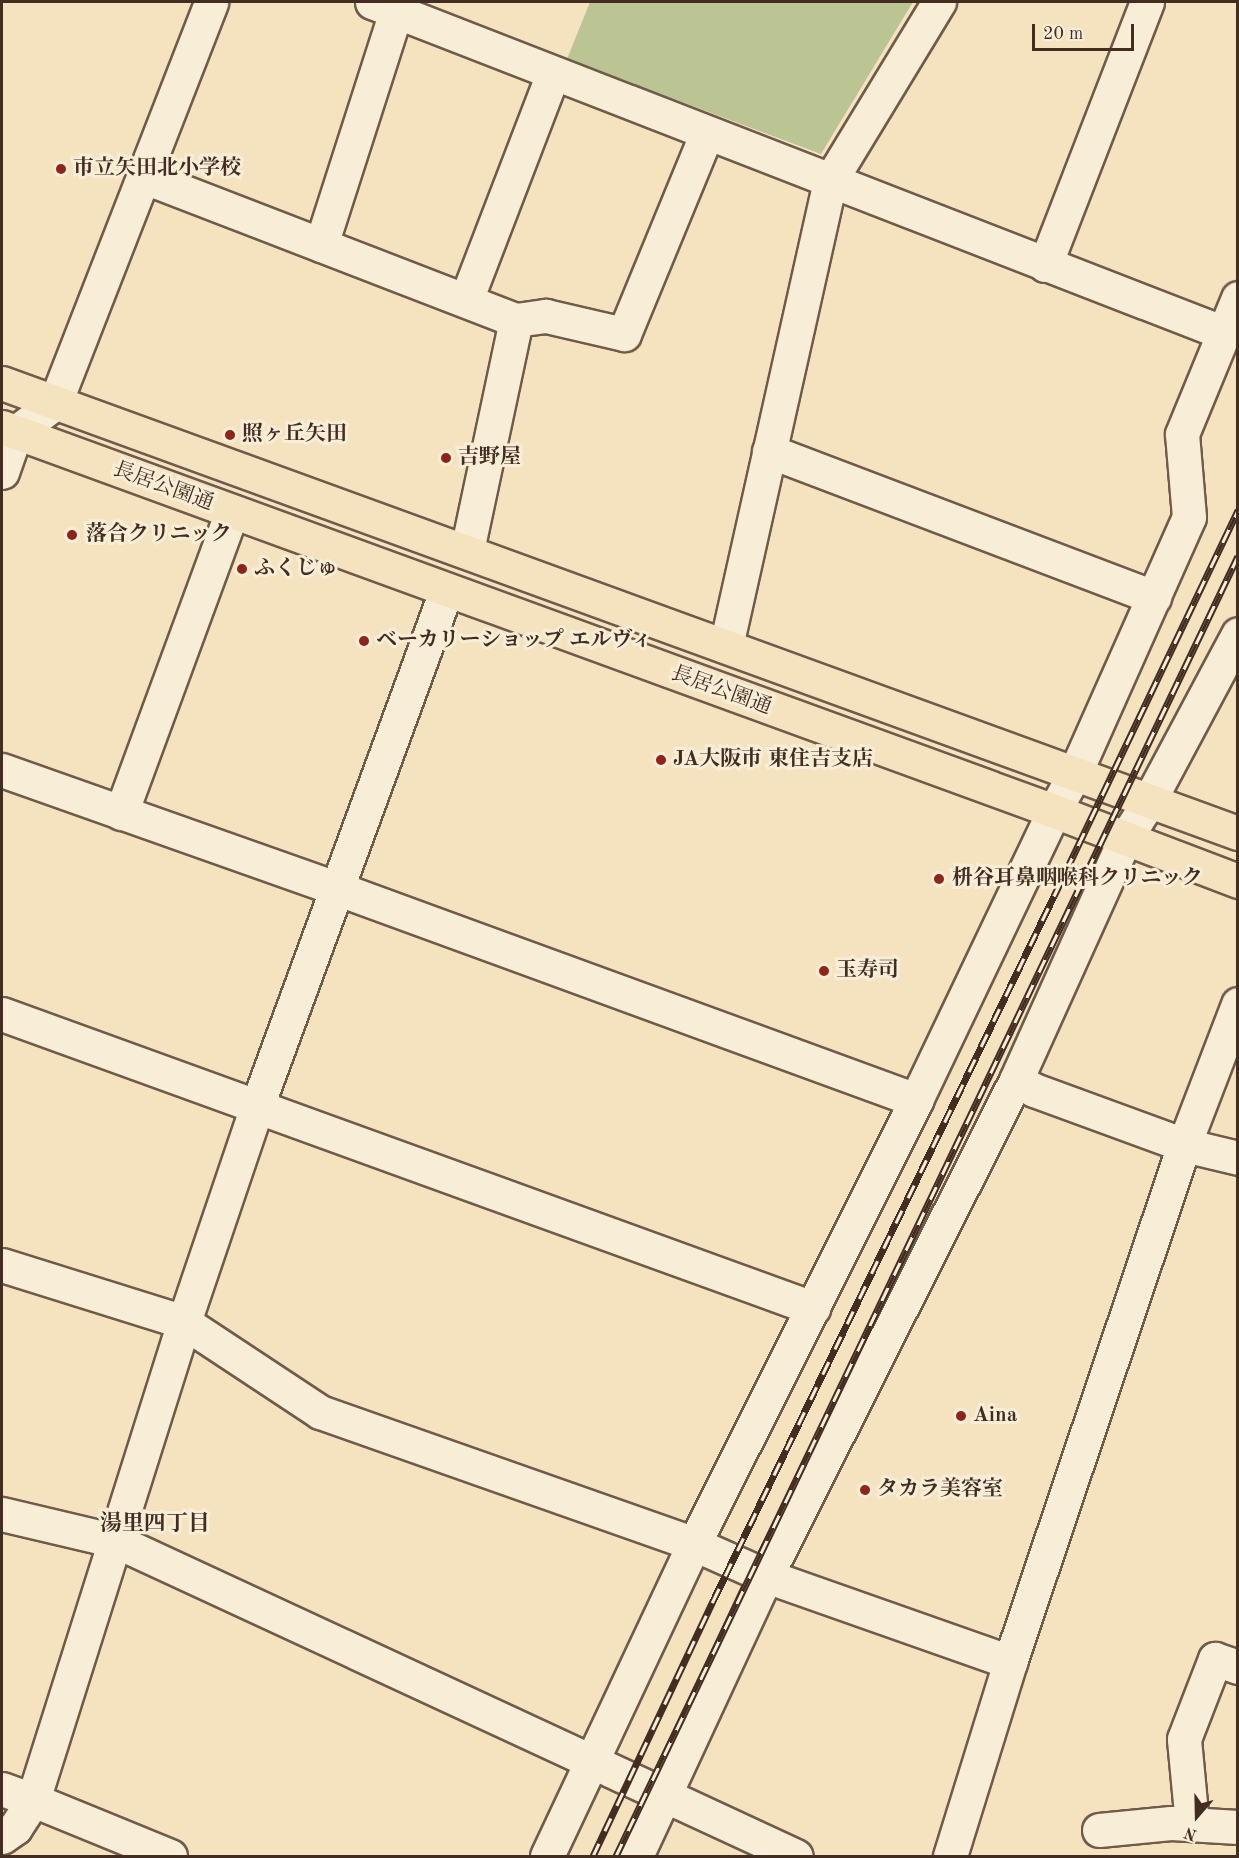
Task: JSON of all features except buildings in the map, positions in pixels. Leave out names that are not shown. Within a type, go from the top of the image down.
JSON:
[{"type":"highway","name":"長居公園通","points":[[2,383],[466,550],[1238,833]]},
{"type":"highway","name":"長居公園通","points":[[9,429],[446,591],[1054,811],[1238,881]]},
{"type":"street","points":[[2,472],[9,429],[55,403],[145,177],[211,2]]},
{"type":"street","points":[[726,646],[830,181],[939,2]]},
{"type":"street","points":[[1045,265],[1147,2]]},
{"type":"street","points":[[321,244],[389,5],[553,73],[1224,333]]},
{"type":"street","points":[[466,300],[553,73]]},
{"type":"street","points":[[145,177],[516,320],[546,316],[624,334],[707,133]]},
{"type":"street","points":[[547,1857],[694,1544],[916,1100],[1054,811],[1075,772],[1154,597],[1189,517],[1182,434],[1238,298]]},
{"type":"street","points":[[466,550],[516,320]]},
{"type":"street","points":[[769,451],[1154,597]]},
{"type":"street","points":[[121,813],[232,512]]},
{"type":"street","points":[[2,1837],[15,1828],[33,1800],[183,1322],[257,1106],[446,591]]},
{"type":"street","points":[[636,1857],[766,1576],[1016,1080],[1125,839],[1149,801],[1238,634]]},
{"type":"street","points":[[2,770],[336,888],[916,1100]]},
{"type":"street","points":[[950,1857],[1010,1662],[1184,1145],[1238,1004]]},
{"type":"street","points":[[2,1014],[813,1308]]},
{"type":"street","points":[[1016,1080],[1034,1090],[1184,1145],[1238,1158]]},
{"type":"street","points":[[2,1265],[183,1322],[320,1412],[694,1544],[766,1576],[1010,1662]]},
{"type":"street","points":[[2,1514],[116,1541],[665,1794],[796,1857]]},
{"type":"street","points":[[1192,1824],[1184,1739],[1215,1659],[1238,1667]]},
{"type":"street","points":[[2,1789],[170,1857]]},
{"type":"street","points":[[1099,1830],[1171,1823],[1238,1827]]},
{"type":"green space","points":[[590,2],[913,2],[821,154],[567,59]]},
{"type":"railway","points":[[593,1856],[713,1601],[1238,510]]},
{"type":"railway","points":[[616,1856],[1238,556]]},
{"type":"place","name":"市立矢田北小学校","points":[[61,169]]},
{"type":"place","name":"照ヶ丘矢田","points":[[230,435]]},
{"type":"place","name":"吉野屋","points":[[446,458]]},
{"type":"place","name":"落合クリニック","points":[[72,535]]},
{"type":"place","name":"ふくじゅ","points":[[242,569]]},
{"type":"place","name":"ベーカリーショップ エルヴィ","points":[[364,641]]},
{"type":"place","name":"JA大阪市 東住吉支店","points":[[661,760]]},
{"type":"place","name":"枡谷耳鼻咽喉科クリニック","points":[[939,879]]},
{"type":"place","name":"玉寿司","points":[[824,971]]},
{"type":"place","name":"Aina","points":[[961,1416]]},
{"type":"place","name":"タカラ美容室","points":[[865,1490]]},
{"type":"district","name":"湯里四丁目","points":[[155,1525]]}]
